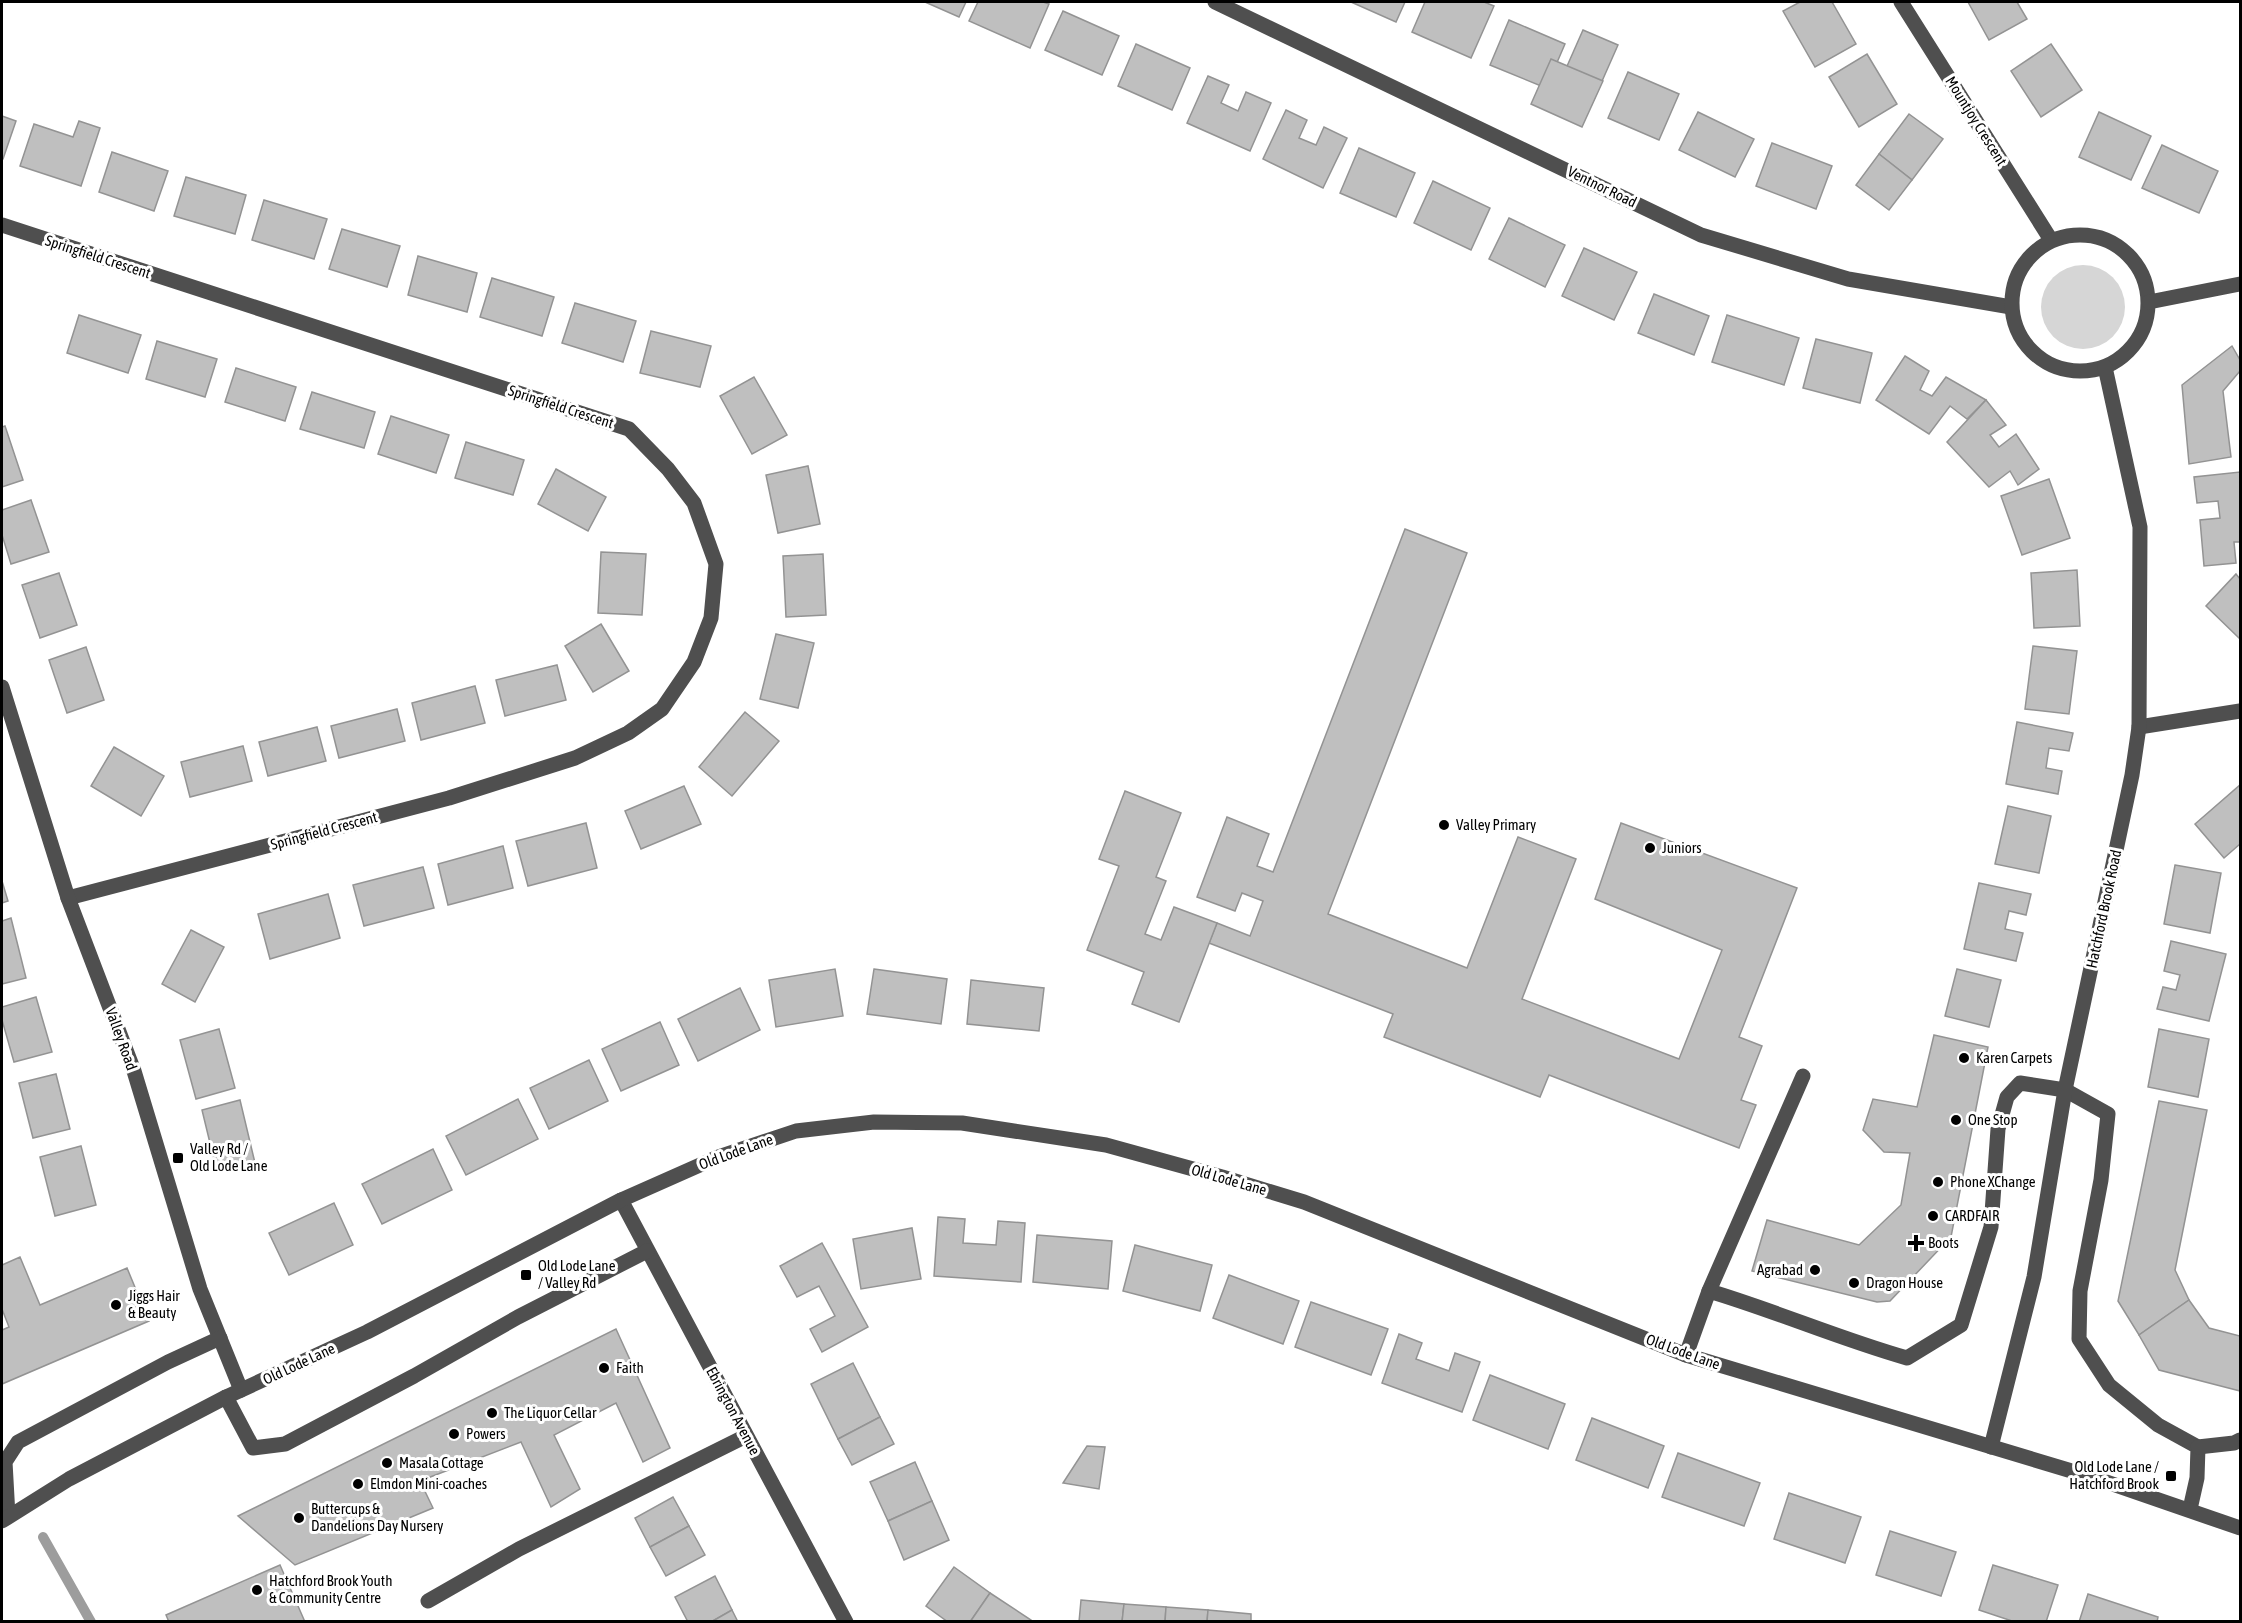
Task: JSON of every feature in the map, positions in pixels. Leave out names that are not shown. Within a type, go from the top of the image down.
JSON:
[{"type":"street","name":"Ventnor Road","points":[[1215,2],[1701,235],[1848,279],[2011,307]]},
{"type":"street","name":"Mountjoy Crescent","points":[[1901,2],[2051,240]]},
{"type":"street","name":"Springfield Crescent","points":[[2,225],[629,429],[668,469],[694,502],[716,564],[711,618],[694,662],[662,709],[628,733],[575,758],[449,798],[68,898]]},
{"type":"street","points":[[2091,235],[2124,250],[2141,271],[2149,302],[2143,332],[2130,350],[2105,367],[2068,371],[2038,358],[2017,331],[2011,307],[2019,271],[2031,254],[2051,240],[2091,235]]},
{"type":"street","points":[[2149,302],[2241,284]]},
{"type":"street","name":"Hatchford Brook Road","points":[[1991,1447],[2034,1277],[2066,1090],[2132,775],[2139,727],[2140,527],[2105,367]]},
{"type":"street","name":"Valley Road","points":[[2,687],[68,898],[134,1071],[200,1289],[241,1390]]},
{"type":"street","points":[[2139,727],[2241,711]]},
{"type":"street","points":[[1686,1355],[1708,1291],[1803,1076]]},
{"type":"street","points":[[1708,1291],[1862,1346],[1907,1358],[1961,1325],[1991,1227],[1998,1129],[2007,1097],[2020,1083],[2066,1090],[2108,1114],[2102,1180],[2080,1291],[2079,1339],[2109,1385],[2158,1425],[2198,1448],[2241,1440]]},
{"type":"street","name":"Old Lode Lane","points":[[5,1519],[69,1479],[226,1397],[367,1332],[621,1200],[718,1157],[796,1131],[874,1122],[962,1123],[1106,1145],[1222,1177],[1304,1202],[1686,1355],[2190,1509],[2241,1528]]},
{"type":"street","name":"Ebrington Avenue","points":[[621,1200],[846,1622]]},
{"type":"street","points":[[226,1397],[253,1448],[285,1444],[414,1376],[518,1317],[647,1251]]},
{"type":"street","points":[[5,1519],[5,1462],[18,1442],[168,1362],[220,1338]]},
{"type":"street","points":[[428,1601],[519,1549],[746,1436]]},
{"type":"street","points":[[2190,1509],[2197,1479],[2198,1448]]},
{"type":"shaded area","points":[[2083,265],[2099,268],[2113,277],[2122,291],[2125,307],[2122,323],[2113,337],[2099,346],[2083,349],[2067,346],[2053,337],[2044,323],[2041,307],[2044,291],[2053,277],[2067,268]]},
{"type":"building","points":[[925,2],[966,2],[959,17]]},
{"type":"building","points":[[978,2],[1043,2],[1049,4],[1030,48],[969,21]]},
{"type":"building","points":[[1351,2],[1405,2],[1396,22]]},
{"type":"building","points":[[1425,2],[1484,2],[1494,6],[1471,58],[1412,32]]},
{"type":"building","points":[[1800,2],[1832,2],[1856,44],[1815,67],[1783,11]]},
{"type":"building","points":[[1968,2],[2017,2],[2027,19],[1989,40]]},
{"type":"building","points":[[1063,11],[1119,36],[1102,75],[1045,50]]},
{"type":"building","points":[[1509,20],[1565,44],[1546,88],[1490,65]]},
{"type":"building","points":[[1583,30],[1618,45],[1591,106],[1556,91]]},
{"type":"building","points":[[1136,44],[1190,68],[1172,110],[1118,86]]},
{"type":"building","points":[[2051,44],[2082,90],[2041,117],[2011,71]]},
{"type":"building","points":[[1867,54],[1897,104],[1859,127],[1829,77]]},
{"type":"building","points":[[1551,59],[1603,81],[1582,127],[1531,104]]},
{"type":"building","points":[[1628,72],[1679,94],[1659,140],[1608,118]]},
{"type":"building","points":[[1208,76],[1229,85],[1221,103],[1238,111],[1246,92],[1271,103],[1250,151],[1187,123]]},
{"type":"building","points":[[1286,110],[1307,120],[1299,138],[1316,145],[1324,127],[1347,138],[1323,188],[1263,159]]},
{"type":"building","points":[[1698,112],[1754,139],[1735,177],[1679,150]]},
{"type":"building","points":[[2099,112],[2151,136],[2131,180],[2079,157]]},
{"type":"building","points":[[1909,114],[1943,139],[1912,180],[1879,154]]},
{"type":"building","points":[[2,116],[16,121],[3,159],[2,159]]},
{"type":"building","points":[[79,121],[100,128],[81,186],[20,166],[34,124],[73,137]]},
{"type":"building","points":[[1772,143],[1832,166],[1816,209],[1756,186]]},
{"type":"building","points":[[2162,145],[2218,171],[2199,213],[2142,188]]},
{"type":"building","points":[[1359,148],[1415,173],[1396,217],[1340,193]]},
{"type":"building","points":[[112,152],[168,171],[154,211],[99,192]]},
{"type":"building","points":[[1879,154],[1912,180],[1889,210],[1856,185]]},
{"type":"building","points":[[186,177],[246,195],[235,234],[174,216]]},
{"type":"building","points":[[1433,181],[1490,208],[1471,250],[1414,223]]},
{"type":"building","points":[[264,200],[327,219],[314,259],[252,240]]},
{"type":"building","points":[[1509,218],[1565,245],[1545,287],[1489,259]]},
{"type":"building","points":[[342,229],[400,246],[387,287],[329,269]]},
{"type":"building","points":[[1584,248],[1637,272],[1614,320],[1562,296]]},
{"type":"building","points":[[418,256],[477,273],[467,312],[408,295]]},
{"type":"building","points":[[492,278],[554,297],[542,336],[480,317]]},
{"type":"building","points":[[1654,294],[1709,316],[1694,355],[1638,333]]},
{"type":"building","points":[[575,303],[636,321],[623,362],[562,343]]},
{"type":"building","points":[[79,315],[141,335],[128,373],[67,353]]},
{"type":"building","points":[[1727,315],[1799,338],[1784,385],[1712,362]]},
{"type":"building","points":[[651,331],[711,346],[700,387],[640,373]]},
{"type":"building","points":[[1816,339],[1872,353],[1860,403],[1803,388]]},
{"type":"building","points":[[157,341],[217,359],[205,397],[146,379]]},
{"type":"building","points":[[2232,346],[2240,360],[2240,371],[2223,391],[2231,457],[2189,464],[2182,385]]},
{"type":"building","points":[[1905,356],[1929,371],[1920,390],[1932,396],[1946,377],[1986,400],[1967,419],[1950,406],[1929,434],[1876,400]]},
{"type":"building","points":[[236,368],[296,387],[285,421],[225,402]]},
{"type":"building","points":[[754,377],[787,435],[752,454],[720,396]]},
{"type":"building","points":[[312,392],[375,412],[364,448],[300,429]]},
{"type":"building","points":[[1986,400],[2006,425],[1990,435],[1999,447],[2016,434],[2039,469],[2018,485],[2010,471],[1989,487],[1947,442]]},
{"type":"building","points":[[391,416],[449,435],[436,473],[378,454]]},
{"type":"building","points":[[5,426],[23,480],[2,487],[2,427]]},
{"type":"building","points":[[466,442],[524,460],[513,495],[455,478]]},
{"type":"building","points":[[808,466],[820,524],[778,533],[766,475]]},
{"type":"building","points":[[556,469],[606,497],[588,531],[538,504]]},
{"type":"building","points":[[2240,472],[2240,542],[2234,542],[2236,563],[2204,566],[2200,520],[2220,518],[2218,501],[2197,503],[2194,477]]},
{"type":"building","points":[[2049,479],[2070,538],[2022,555],[2001,496]]},
{"type":"building","points":[[31,500],[49,552],[11,564],[2,535],[2,510]]},
{"type":"building","name":"Juniors","points":[[1405,529],[1467,553],[1328,914],[1467,968],[1518,837],[1576,859],[1522,999],[1679,1059],[1722,950],[1595,899],[1621,823],[1797,888],[1739,1037],[1762,1046],[1741,1100],[1756,1105],[1739,1148],[1549,1075],[1540,1097],[1384,1037],[1393,1014],[1209,943],[1217,923],[1250,936],[1263,901],[1242,893],[1235,911],[1197,897],[1227,817],[1269,834],[1257,866],[1273,872]]},
{"type":"building","points":[[601,552],[646,554],[642,615],[598,613]]},
{"type":"building","points":[[823,554],[826,615],[786,617],[783,556]]},
{"type":"building","points":[[2077,570],[2080,626],[2034,628],[2031,573]]},
{"type":"building","points":[[59,573],[77,625],[40,638],[22,585]]},
{"type":"building","points":[[2236,574],[2240,579],[2240,639],[2206,606]]},
{"type":"building","points":[[601,624],[629,671],[593,692],[565,646]]},
{"type":"building","points":[[776,634],[814,643],[798,708],[760,699]]},
{"type":"building","points":[[2033,646],[2077,651],[2069,714],[2025,709]]},
{"type":"building","points":[[86,647],[104,700],[67,713],[49,660]]},
{"type":"building","points":[[557,665],[566,700],[505,716],[496,680]]},
{"type":"building","points":[[475,686],[485,723],[421,740],[412,703]]},
{"type":"building","points":[[397,709],[405,741],[339,758],[331,726]]},
{"type":"building","points":[[745,712],[779,741],[732,796],[699,767]]},
{"type":"building","points":[[2017,722],[2073,733],[2069,751],[2049,748],[2046,768],[2062,771],[2058,794],[2006,784]]},
{"type":"building","points":[[317,727],[326,761],[268,776],[259,742]]},
{"type":"building","points":[[243,746],[252,781],[190,797],[181,762]]},
{"type":"building","points":[[114,747],[164,776],[141,816],[91,786]]},
{"type":"building","points":[[2240,785],[2240,844],[2224,858],[2195,824]]},
{"type":"building","points":[[684,786],[701,824],[641,849],[625,811]]},
{"type":"building","points":[[1125,791],[1181,813],[1156,877],[1166,881],[1145,934],[1161,940],[1174,907],[1217,923],[1179,1022],[1132,1004],[1144,972],[1087,950],[1119,866],[1099,859]]},
{"type":"building","points":[[2008,806],[2051,816],[2039,873],[1995,864]]},
{"type":"building","points":[[586,823],[597,868],[528,886],[516,841]]},
{"type":"building","points":[[503,846],[513,888],[448,905],[438,864]]},
{"type":"building","points":[[2175,865],[2221,873],[2210,933],[2164,924]]},
{"type":"building","points":[[423,867],[434,908],[364,926],[353,885]]},
{"type":"building","points":[[2,881],[8,901],[2,903]]},
{"type":"building","points":[[1979,883],[2031,894],[2026,915],[2009,911],[2005,929],[2023,933],[2016,961],[1964,949]]},
{"type":"building","points":[[328,894],[340,938],[270,959],[258,914]]},
{"type":"building","points":[[11,918],[26,978],[2,984],[2,921]]},
{"type":"building","points":[[191,930],[224,947],[195,1002],[162,984]]},
{"type":"building","points":[[2171,941],[2226,954],[2209,1021],[2157,1009],[2163,987],[2176,990],[2180,975],[2164,971]]},
{"type":"building","points":[[835,969],[843,1016],[776,1027],[769,980]]},
{"type":"building","points":[[874,969],[947,979],[941,1024],[867,1014]]},
{"type":"building","points":[[1957,969],[2001,980],[1989,1027],[1945,1016]]},
{"type":"building","points":[[971,980],[1044,988],[1039,1031],[967,1024]]},
{"type":"building","points":[[740,988],[760,1030],[698,1061],[678,1019]]},
{"type":"building","points":[[36,997],[52,1052],[14,1062],[2,1020],[2,1007]]},
{"type":"building","points":[[660,1022],[679,1065],[621,1091],[602,1049]]},
{"type":"building","points":[[219,1029],[235,1088],[196,1099],[180,1040]]},
{"type":"building","points":[[2159,1029],[2209,1039],[2198,1097],[2148,1087]]},
{"type":"building","points":[[1934,1035],[1988,1047],[1951,1237],[1890,1301],[1877,1302],[1752,1271],[1767,1220],[1859,1245],[1901,1205],[1910,1153],[1884,1152],[1863,1130],[1873,1099],[1917,1107]]},
{"type":"building","points":[[589,1060],[608,1101],[549,1129],[530,1088]]},
{"type":"building","points":[[56,1074],[70,1129],[33,1138],[19,1083]]},
{"type":"building","points":[[518,1099],[538,1139],[466,1175],[446,1136]]},
{"type":"building","points":[[240,1100],[255,1163],[217,1172],[202,1110]]},
{"type":"building","points":[[2159,1101],[2207,1110],[2175,1270],[2189,1300],[2139,1335],[2118,1301]]},
{"type":"building","points":[[81,1146],[96,1205],[55,1216],[40,1157]]},
{"type":"building","points":[[433,1149],[452,1190],[382,1224],[362,1184]]},
{"type":"building","points":[[334,1203],[353,1245],[289,1275],[269,1233]]},
{"type":"building","points":[[938,1217],[965,1219],[963,1243],[996,1245],[998,1221],[1025,1223],[1021,1282],[934,1276]]},
{"type":"building","points":[[912,1228],[921,1279],[861,1289],[853,1239]]},
{"type":"building","points":[[1037,1235],[1112,1241],[1108,1289],[1033,1282]]},
{"type":"building","points":[[822,1243],[868,1327],[822,1352],[810,1329],[835,1316],[819,1286],[797,1297],[780,1266]]},
{"type":"building","points":[[1135,1245],[1212,1265],[1200,1311],[1123,1291]]},
{"type":"building","points":[[20,1257],[40,1305],[127,1268],[149,1321],[2,1384],[2,1330],[9,1327],[2,1309],[2,1265]]},
{"type":"building","points":[[1229,1275],[1299,1301],[1283,1344],[1213,1318]]},
{"type":"building","points":[[2189,1300],[2209,1328],[2240,1336],[2240,1391],[2159,1370],[2139,1335]]},
{"type":"building","points":[[1311,1302],[1388,1329],[1371,1375],[1295,1347]]},
{"type":"building","points":[[616,1329],[670,1448],[643,1462],[616,1403],[554,1435],[580,1489],[551,1507],[521,1442],[420,1481],[433,1508],[295,1565],[238,1516]]},
{"type":"building","points":[[1399,1334],[1422,1343],[1416,1359],[1449,1371],[1455,1353],[1480,1362],[1462,1412],[1382,1383]]},
{"type":"building","points":[[853,1363],[880,1417],[838,1439],[811,1384]]},
{"type":"building","points":[[1490,1375],[1565,1404],[1548,1449],[1473,1420]]},
{"type":"building","points":[[880,1417],[894,1444],[852,1465],[838,1439]]},
{"type":"building","points":[[1592,1418],[1664,1446],[1648,1488],[1576,1460]]},
{"type":"building","points":[[1087,1446],[1105,1447],[1099,1489],[1063,1483]]},
{"type":"building","points":[[1678,1453],[1760,1483],[1744,1526],[1662,1497]]},
{"type":"building","points":[[915,1462],[932,1501],[888,1521],[870,1482]]},
{"type":"building","points":[[1789,1493],[1861,1517],[1845,1563],[1774,1539]]},
{"type":"building","points":[[673,1497],[689,1526],[650,1547],[635,1518]]},
{"type":"building","points":[[932,1501],[949,1540],[904,1560],[888,1521]]},
{"type":"building","points":[[689,1526],[705,1555],[666,1576],[650,1547]]},
{"type":"building","points":[[1890,1531],[1956,1552],[1941,1596],[1876,1575]]},
{"type":"building","name":"Hatchford Brook Youth & Community Centre","points":[[280,1565],[305,1622],[169,1622],[166,1615]]},
{"type":"building","points":[[1993,1565],[2058,1585],[2046,1622],[2015,1622],[1979,1610]]},
{"type":"building","points":[[954,1567],[990,1593],[970,1622],[948,1622],[926,1606]]},
{"type":"building","points":[[715,1576],[732,1610],[711,1622],[688,1622],[675,1597]]},
{"type":"building","points":[[990,1593],[1031,1620],[1030,1622],[970,1622]]},
{"type":"building","points":[[2088,1594],[2158,1617],[2157,1622],[2079,1622]]},
{"type":"building","points":[[1081,1600],[1124,1604],[1122,1622],[1079,1622]]},
{"type":"building","points":[[1124,1604],[1166,1607],[1165,1622],[1122,1622]]},
{"type":"building","points":[[1166,1607],[1208,1610],[1207,1622],[1165,1622]]},
{"type":"building","points":[[732,1610],[738,1622],[711,1622]]},
{"type":"building","points":[[1208,1610],[1251,1614],[1251,1622],[1207,1622]]},
{"type":"waterway","points":[[43,1537],[91,1622]]},
{"type":"place","name":"Valley Primary","points":[[1444,825]]},
{"type":"place","name":"Juniors","points":[[1650,848]]},
{"type":"place","name":"Karen Carpets","points":[[1964,1058]]},
{"type":"place","name":"One Stop","points":[[1956,1120]]},
{"type":"place","name":"Valley Rd / Old Lode Lane","points":[[178,1158]]},
{"type":"place","name":"Phone XChange","points":[[1938,1182]]},
{"type":"place","name":"CARDFAIR","points":[[1933,1216]]},
{"type":"place","name":"Boots","points":[[1916,1243]]},
{"type":"place","name":"Agrabad","points":[[1815,1270]]},
{"type":"place","name":"Old Lode Lane / Valley Rd","points":[[526,1275]]},
{"type":"place","name":"Dragon House","points":[[1854,1283]]},
{"type":"place","name":"Jiggs Hair & Beauty","points":[[116,1305]]},
{"type":"place","name":"Faith","points":[[604,1368]]},
{"type":"place","name":"The Liquor Cellar","points":[[492,1413]]},
{"type":"place","name":"Powers","points":[[454,1434]]},
{"type":"place","name":"Masala Cottage","points":[[387,1463]]},
{"type":"place","name":"Old Lode Lane / Hatchford Brook","points":[[2171,1476]]},
{"type":"place","name":"Elmdon Mini-coaches","points":[[358,1484]]},
{"type":"place","name":"Buttercups & Dandelions Day Nursery","points":[[299,1518]]},
{"type":"place","name":"Hatchford Brook Youth & Community Centre","points":[[257,1590]]}]
